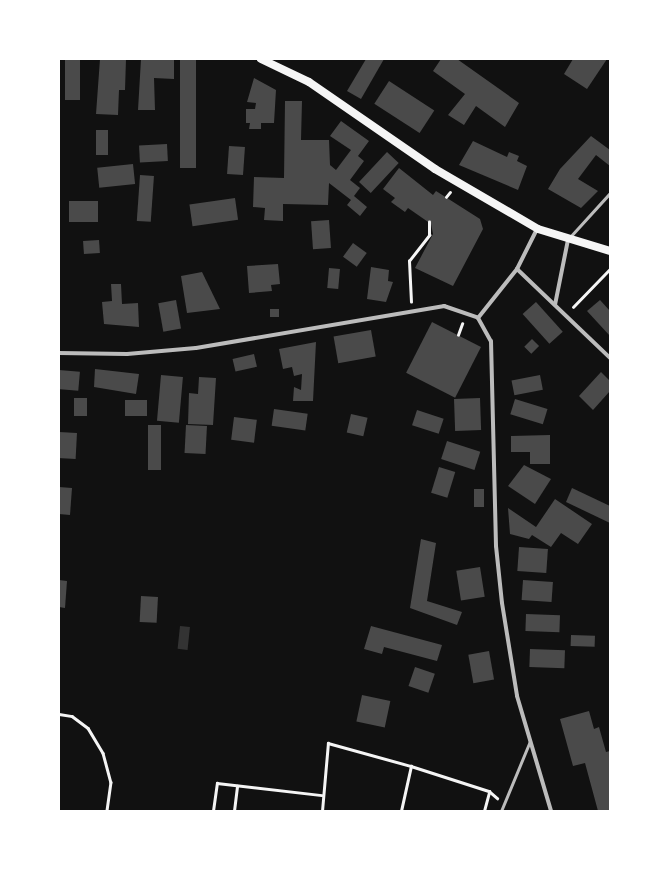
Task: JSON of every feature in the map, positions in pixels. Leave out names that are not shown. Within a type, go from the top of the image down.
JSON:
[{"type":"main road","points":[[261,59],[309,82],[435,169],[538,228],[568,240],[610,251]]},
{"type":"street","points":[[478,318],[517,269],[538,228]]},
{"type":"street","points":[[555,305],[568,240]]},
{"type":"street","points":[[517,269],[610,358]]},
{"type":"street","points":[[59,353],[127,354],[196,348],[444,306],[478,318],[490,341],[496,546],[502,603],[517,696],[551,811]]},
{"type":"lane","points":[[568,240],[610,193]]},
{"type":"lane","points":[[501,811],[530,741]]},
{"type":"path","points":[[411,311],[410,261],[430,235],[429,222]]},
{"type":"path","points":[[566,315],[610,269]]},
{"type":"path","points":[[458,335],[462,324]]},
{"type":"path","points":[[59,714],[72,716],[88,728],[103,753],[111,782],[107,811]]},
{"type":"path","points":[[322,811],[321,795],[328,743],[411,766],[489,791],[505,800]]},
{"type":"path","points":[[401,811],[411,766]]},
{"type":"path","points":[[213,811],[217,783],[321,795]]},
{"type":"path","points":[[234,811],[237,786]]},
{"type":"path","points":[[484,811],[489,791]]},
{"type":"shaded area","points":[[180,626],[190,627],[188,650],[178,649]]},
{"type":"building","points":[[65,59],[80,59],[80,100],[65,100]]},
{"type":"building","points":[[100,59],[126,59],[125,90],[119,90],[118,115],[96,114]]},
{"type":"building","points":[[141,59],[174,59],[174,79],[154,78],[155,110],[138,110]]},
{"type":"building","points":[[366,59],[384,59],[361,99],[347,91]]},
{"type":"building","points":[[441,59],[457,59],[519,103],[505,127],[476,106],[464,125],[448,115],[465,94],[433,71]]},
{"type":"building","points":[[573,59],[607,59],[587,89],[564,74]]},
{"type":"building","points":[[180,60],[196,60],[196,168],[180,168]]},
{"type":"building","points":[[254,78],[276,90],[274,123],[261,123],[261,129],[249,129],[250,123],[246,123],[246,109],[255,109],[256,103],[247,102]]},
{"type":"building","points":[[389,81],[434,110],[420,133],[374,104]]},
{"type":"building","points":[[285,101],[302,101],[301,140],[329,140],[330,165],[336,170],[351,150],[330,136],[341,121],[369,141],[358,156],[364,161],[350,180],[360,188],[354,196],[367,207],[360,216],[347,205],[351,200],[329,183],[328,205],[283,204],[283,221],[264,220],[265,208],[253,207],[254,177],[284,178]]},
{"type":"building","points":[[96,130],[108,130],[108,155],[96,155]]},
{"type":"building","points":[[591,136],[610,150],[610,166],[596,155],[578,179],[598,191],[581,208],[548,189],[560,169]]},
{"type":"building","points":[[473,141],[507,157],[509,152],[519,156],[517,161],[527,166],[518,190],[459,165]]},
{"type":"building","points":[[167,144],[168,161],[140,162],[139,145]]},
{"type":"building","points":[[229,146],[245,147],[243,175],[227,174]]},
{"type":"building","points":[[387,152],[399,163],[371,193],[359,182]]},
{"type":"building","points":[[133,164],[135,184],[99,188],[97,168]]},
{"type":"building","points":[[399,168],[433,195],[436,191],[480,219],[483,229],[453,286],[415,268],[433,234],[431,224],[408,208],[405,212],[391,202],[395,198],[383,189]]},
{"type":"building","points":[[140,175],[154,176],[151,222],[137,221]]},
{"type":"building","points":[[235,198],[238,220],[193,226],[189,204]]},
{"type":"building","points":[[69,201],[98,201],[98,222],[69,222]]},
{"type":"building","points":[[329,220],[331,248],[313,249],[311,221]]},
{"type":"building","points":[[99,240],[100,253],[84,254],[83,241]]},
{"type":"building","points":[[353,243],[367,253],[357,267],[343,257]]},
{"type":"building","points":[[278,264],[280,284],[271,285],[272,291],[249,293],[247,266]]},
{"type":"building","points":[[371,267],[389,270],[388,281],[393,282],[386,302],[367,299]]},
{"type":"building","points":[[329,268],[340,269],[338,289],[327,288]]},
{"type":"building","points":[[202,272],[220,309],[187,313],[181,276]]},
{"type":"building","points":[[111,284],[121,284],[122,304],[138,303],[139,327],[104,324],[102,302],[112,301]]},
{"type":"building","points":[[176,300],[181,329],[163,332],[158,303]]},
{"type":"building","points":[[600,300],[610,311],[610,336],[587,311]]},
{"type":"building","points":[[536,302],[563,332],[549,344],[523,314]]},
{"type":"building","points":[[270,309],[279,309],[279,317],[270,317]]},
{"type":"building","points":[[432,322],[481,347],[455,398],[406,373]]},
{"type":"building","points":[[371,330],[376,357],[338,363],[334,337]]},
{"type":"building","points":[[532,339],[539,346],[531,354],[524,347]]},
{"type":"building","points":[[316,342],[313,401],[293,401],[294,387],[301,390],[302,374],[294,376],[292,367],[283,369],[279,349]]},
{"type":"building","points":[[254,354],[257,367],[235,372],[233,359]]},
{"type":"building","points":[[95,369],[139,374],[136,394],[94,387]]},
{"type":"building","points":[[59,370],[80,372],[78,391],[59,389]]},
{"type":"building","points":[[601,372],[610,381],[610,391],[593,410],[579,396]]},
{"type":"building","points":[[161,375],[183,377],[179,423],[157,421]]},
{"type":"building","points":[[540,375],[543,390],[514,395],[512,381]]},
{"type":"building","points":[[199,377],[216,378],[213,425],[188,424],[189,393],[198,394]]},
{"type":"building","points":[[74,398],[87,398],[87,416],[74,416]]},
{"type":"building","points":[[480,398],[481,430],[455,431],[454,399]]},
{"type":"building","points":[[515,399],[548,409],[543,424],[510,414]]},
{"type":"building","points":[[125,400],[147,400],[147,416],[125,416]]},
{"type":"building","points":[[274,409],[308,414],[305,431],[272,426]]},
{"type":"building","points":[[417,410],[444,419],[439,434],[412,425]]},
{"type":"building","points":[[351,414],[368,418],[363,436],[347,433]]},
{"type":"building","points":[[234,417],[257,420],[254,443],[231,440]]},
{"type":"building","points":[[148,425],[161,425],[161,470],[148,470]]},
{"type":"building","points":[[186,425],[207,426],[206,454],[185,453]]},
{"type":"building","points":[[59,432],[77,433],[76,459],[59,458]]},
{"type":"building","points":[[550,435],[550,464],[530,464],[530,452],[511,452],[511,436]]},
{"type":"building","points":[[447,441],[480,452],[474,470],[441,459]]},
{"type":"building","points":[[524,465],[551,479],[535,504],[508,486]]},
{"type":"building","points":[[439,467],[455,472],[447,498],[431,493]]},
{"type":"building","points":[[59,487],[72,488],[70,515],[59,514]]},
{"type":"building","points":[[572,488],[610,506],[610,523],[566,502]]},
{"type":"building","points":[[474,489],[484,489],[484,507],[474,507]]},
{"type":"building","points":[[555,499],[592,524],[578,544],[561,533],[551,547],[532,535],[529,539],[510,534],[508,508],[536,527]]},
{"type":"building","points":[[421,539],[436,543],[427,601],[462,612],[457,625],[410,608]]},
{"type":"building","points":[[519,547],[548,549],[546,573],[517,571]]},
{"type":"building","points":[[480,567],[485,597],[461,600],[456,571]]},
{"type":"building","points":[[59,580],[67,581],[65,608],[59,607]]},
{"type":"building","points":[[523,580],[553,582],[552,602],[522,600]]},
{"type":"building","points":[[141,596],[158,597],[157,623],[140,622]]},
{"type":"building","points":[[526,614],[560,615],[559,632],[525,631]]},
{"type":"building","points":[[371,626],[442,645],[437,661],[384,647],[382,654],[364,649]]},
{"type":"building","points":[[571,635],[595,636],[595,647],[571,646]]},
{"type":"building","points":[[530,649],[565,650],[564,668],[529,667]]},
{"type":"building","points":[[489,651],[494,680],[473,683],[468,655]]},
{"type":"building","points":[[415,667],[435,674],[428,693],[408,686]]},
{"type":"building","points":[[362,695],[390,701],[385,727],[356,721]]},
{"type":"building","points":[[589,711],[594,729],[599,727],[606,752],[610,751],[610,811],[598,811],[585,763],[573,766],[560,719]]}]
